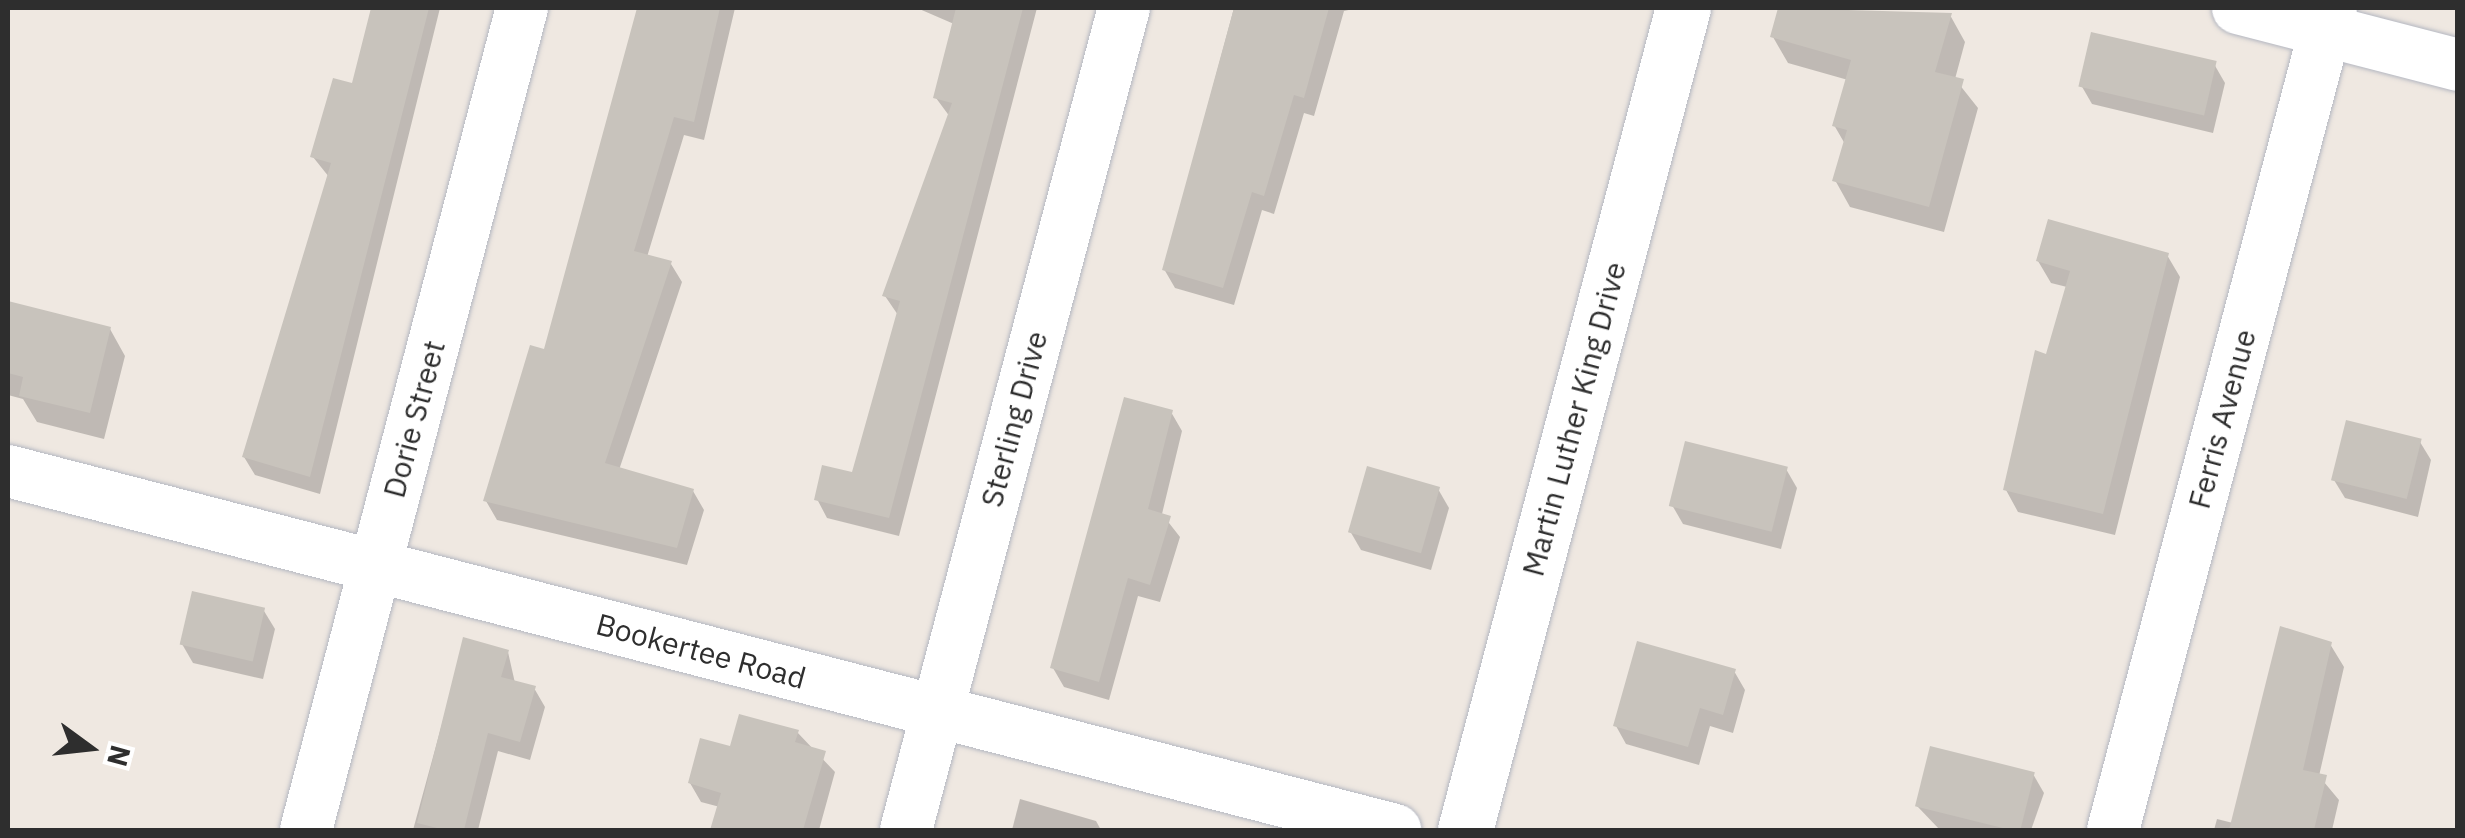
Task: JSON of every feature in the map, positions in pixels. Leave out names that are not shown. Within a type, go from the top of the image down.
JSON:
[{"type":"main road","name":"Martin Luther King Drive","points":[[1464,830],[1683,8]]},
{"type":"street","name":"Dorie Street","points":[[306,830],[522,8]]},
{"type":"street","name":"Sterling Drive","points":[[906,830],[1124,8]]},
{"type":"street","points":[[2238,8],[2328,19],[2458,66]]},
{"type":"street","name":"Ferris Avenue","points":[[2112,830],[2328,19]]},
{"type":"street","name":"Bookertee Road","points":[[8,470],[1395,830]]},
{"type":"building","points":[[371,8],[429,8],[310,477],[242,457],[331,163],[310,157],[333,78],[352,83]]},
{"type":"building","points":[[637,8],[720,8],[694,122],[674,117],[634,251],[672,261],[605,463],[694,489],[677,548],[483,501],[530,345],[544,349]]},
{"type":"building","points":[[956,8],[1023,8],[889,518],[814,500],[822,465],[852,472],[900,301],[882,296],[952,103],[933,98]]},
{"type":"building","points":[[1234,8],[1329,8],[1304,98],[1294,95],[1264,196],[1252,192],[1223,288],[1162,270]]},
{"type":"building","points":[[1778,8],[1952,13],[1935,72],[1964,79],[1929,207],[1832,181],[1847,130],[1832,126],[1851,60],[1770,37]]},
{"type":"building","points":[[2091,32],[2217,61],[2204,116],[2078,87]]},
{"type":"building","points":[[2048,219],[2169,253],[2103,514],[2003,490],[2035,350],[2046,354],[2070,271],[2036,261]]},
{"type":"building","points":[[8,301],[111,327],[90,413],[19,396],[23,377],[8,373]]},
{"type":"building","points":[[1124,397],[1173,410],[1148,509],[1171,516],[1150,585],[1128,578],[1099,682],[1050,668]]},
{"type":"building","points":[[2346,420],[2422,439],[2407,499],[2331,480]]},
{"type":"building","points":[[1685,441],[1788,467],[1772,532],[1669,506]]},
{"type":"building","points":[[1367,466],[1440,487],[1421,553],[1348,532]]},
{"type":"building","points":[[192,591],[265,608],[253,661],[180,645]]},
{"type":"building","points":[[2280,626],[2332,642],[2303,770],[2327,775],[2314,830],[2229,830]]},
{"type":"building","points":[[463,637],[509,650],[501,677],[536,686],[520,742],[488,733],[464,830],[445,830],[417,823]]},
{"type":"building","points":[[1637,641],[1736,669],[1723,715],[1700,708],[1688,747],[1613,726]]},
{"type":"building","points":[[739,714],[799,730],[795,742],[826,751],[803,830],[710,830],[721,793],[688,783],[700,738],[730,746]]},
{"type":"building","points":[[1930,746],[2035,772],[2020,830],[1915,806]]}]
